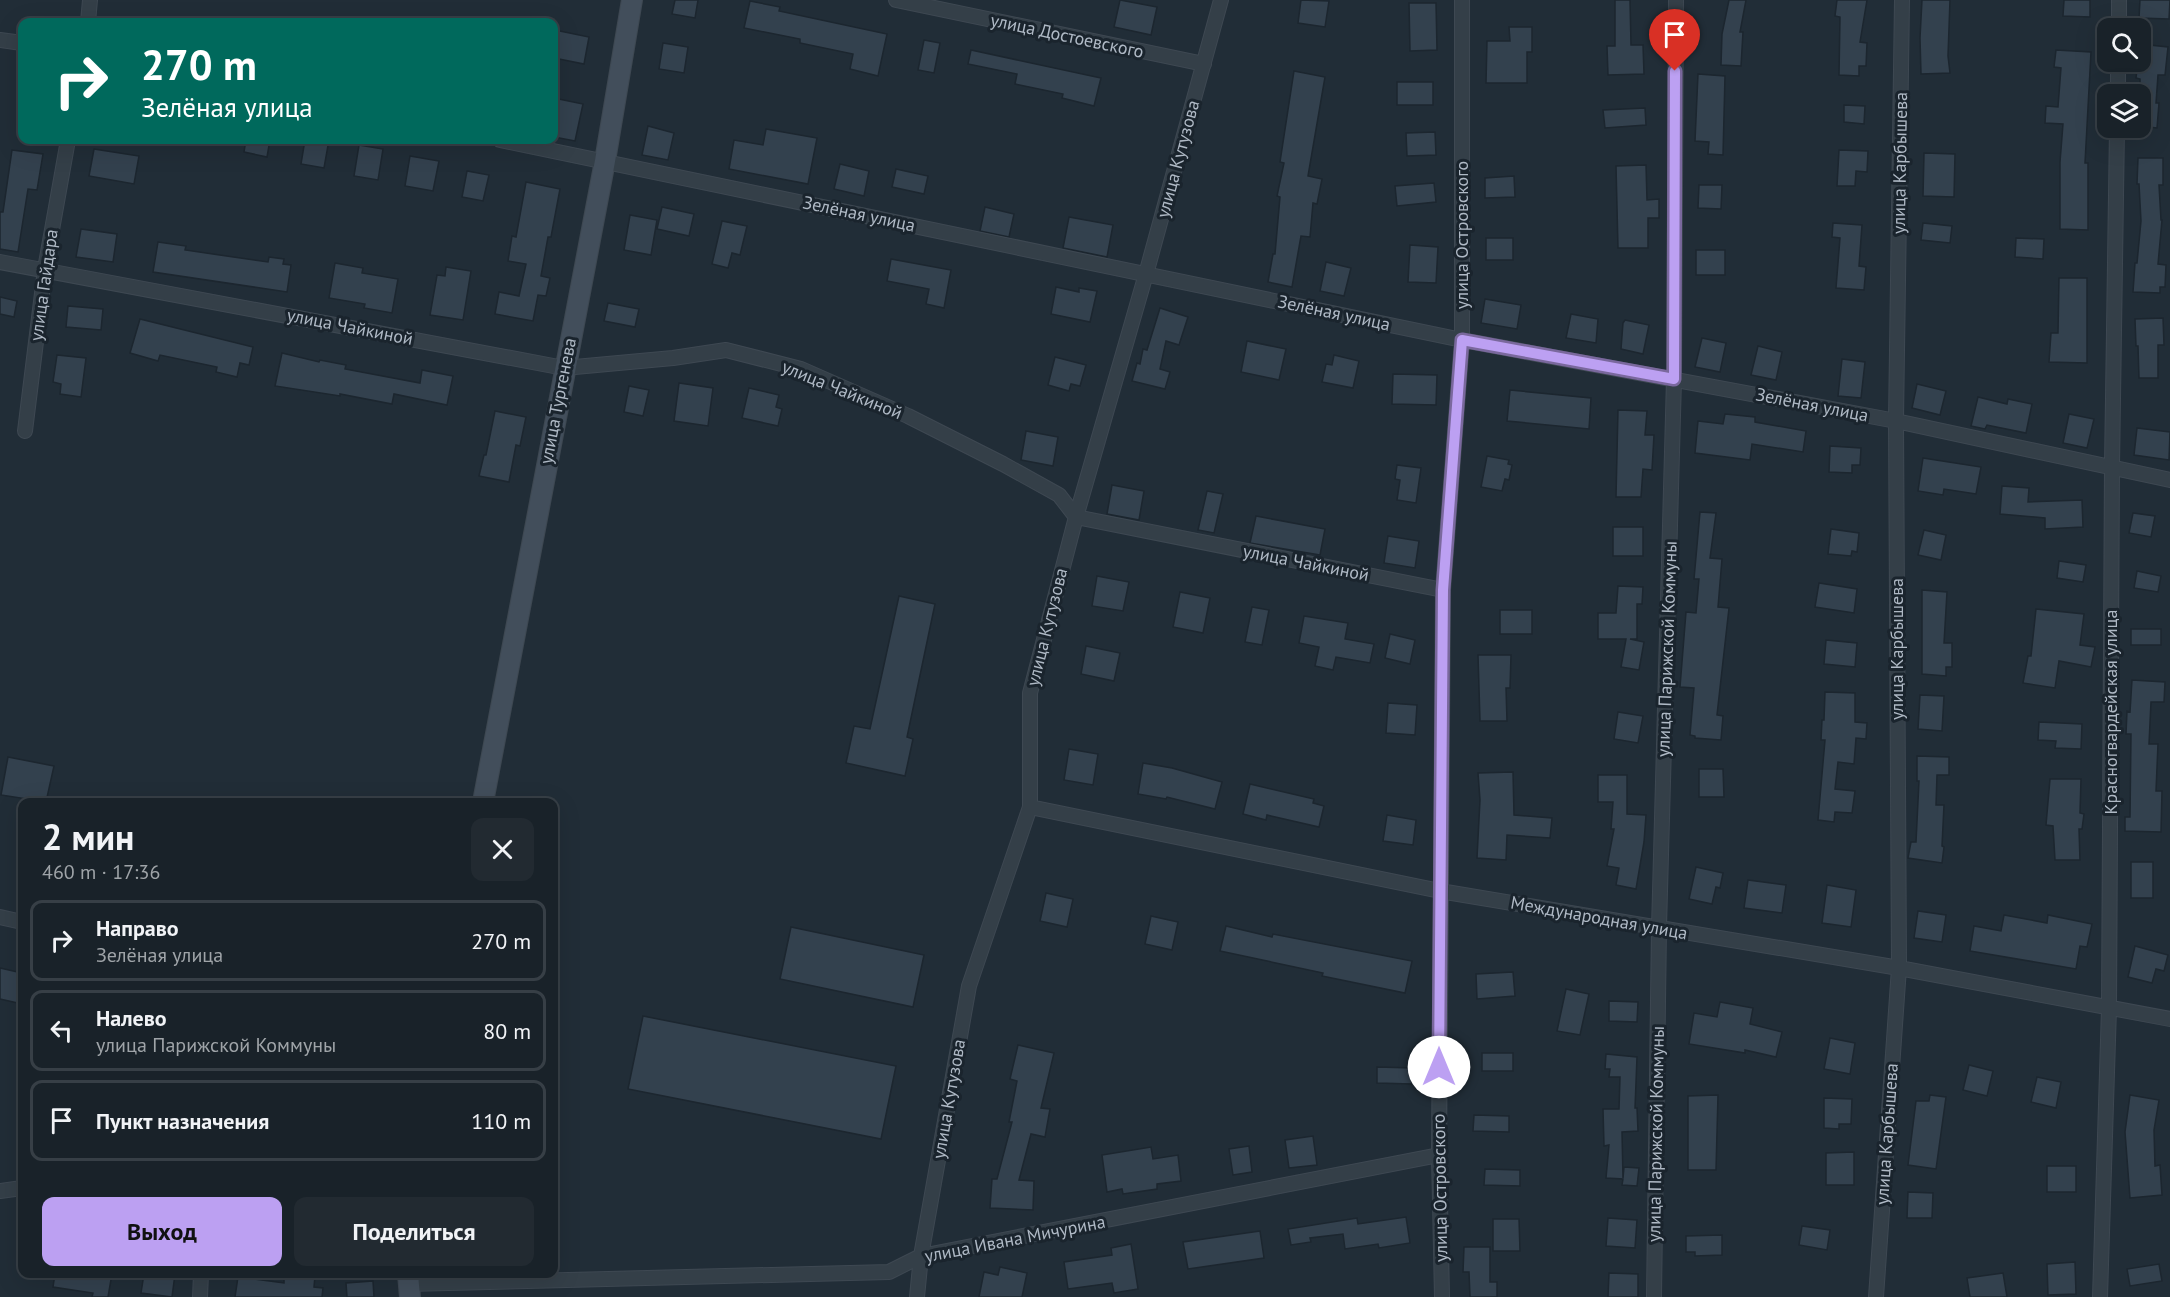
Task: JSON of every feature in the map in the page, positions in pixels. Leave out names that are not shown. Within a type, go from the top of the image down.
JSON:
[{"type":"street","points":[[88,18],[90,0]]},
{"type":"street","name":"улица Тургенева","points":[[484,798],[605,161],[632,0]]},
{"type":"street","name":"улица Достоевского","points":[[896,0],[1203,64]]},
{"type":"street","name":"улица Кутузова","points":[[917,1297],[921,1256],[969,987],[1030,807],[1030,693],[1076,517],[1221,0]]},
{"type":"street","name":"улица Островского","points":[[1442,1297],[1439,1155],[1443,590],[1462,340],[1461,0]]},
{"type":"street","name":"улица Парижской Коммуны","points":[[1654,1297],[1659,928],[1674,379],[1676,0]]},
{"type":"street","name":"улица Карбышева","points":[[1876,1297],[1899,968],[1896,421],[1902,0]]},
{"type":"street","points":[[2119,0],[2119,18]]},
{"type":"street","points":[[0,40],[18,42]]},
{"type":"street","name":"Красногвардейская улица","points":[[2100,1297],[2109,1008],[2112,466],[2117,138]]},
{"type":"street","name":"улица Гайдара","points":[[26,431],[45,269],[67,144]]},
{"type":"street","name":"Зелёная улица","points":[[520,144],[1462,340],[1896,421],[2170,480]]},
{"type":"street","name":"улица Чайкиной","points":[[0,262],[564,368],[673,358],[726,350],[801,369],[908,416],[1059,495],[1076,517],[1443,590]]},
{"type":"street","name":"Международная улица","points":[[1030,807],[1440,891],[1899,968],[2170,1019]]},
{"type":"street","points":[[0,917],[18,921]]},
{"type":"street","name":"улица Ивана Мичурина","points":[[409,1285],[889,1272],[921,1256],[1439,1155]]},
{"type":"street","points":[[0,1191],[18,1189]]},
{"type":"street","points":[[200,1297],[201,1278]]},
{"type":"building","points":[[675,0],[698,0],[695,18],[672,14]]},
{"type":"building","points":[[1120,0],[1157,7],[1151,35],[1114,27]]},
{"type":"building","points":[[1301,0],[1329,1],[1325,27],[1298,23]]},
{"type":"building","points":[[1615,0],[1630,0],[1631,45],[1643,45],[1644,74],[1608,75],[1607,46],[1615,46]]},
{"type":"building","points":[[1729,0],[1746,0],[1740,32],[1743,32],[1741,66],[1721,65],[1722,34]]},
{"type":"building","points":[[1837,0],[1867,0],[1860,42],[1867,43],[1866,66],[1859,66],[1859,76],[1839,75],[1840,17],[1835,16]]},
{"type":"building","points":[[1922,0],[1950,0],[1948,56],[1950,73],[1921,74]]},
{"type":"building","points":[[2064,0],[2090,0],[2090,17],[2063,16]]},
{"type":"building","points":[[2140,0],[2170,0],[2169,19],[2139,18]]},
{"type":"building","points":[[750,1],[780,7],[779,11],[887,34],[878,76],[850,69],[853,54],[800,43],[800,39],[744,28]]},
{"type":"building","points":[[1409,3],[1436,3],[1437,50],[1410,51]]},
{"type":"building","points":[[1509,27],[1532,27],[1532,52],[1527,52],[1527,83],[1486,83],[1487,41],[1510,41]]},
{"type":"building","points":[[558,31],[589,37],[584,64],[558,59]]},
{"type":"building","points":[[924,40],[940,43],[934,73],[918,70]]},
{"type":"building","points":[[663,43],[688,47],[684,73],[659,69]]},
{"type":"building","points":[[2151,45],[2168,47],[2165,75],[2158,75],[2157,128],[2151,127],[2151,84],[2140,84],[2140,79],[2136,78],[2137,72],[2151,72]]},
{"type":"building","points":[[971,50],[1101,78],[1094,106],[1062,98],[1063,94],[1015,84],[1017,74],[968,64]]},
{"type":"building","points":[[2056,50],[2091,52],[2085,163],[2088,163],[2088,230],[2060,229],[2060,162],[2063,124],[2045,123],[2046,106],[2058,107],[2061,68],[2054,67]]},
{"type":"building","points":[[1294,71],[1325,77],[1308,176],[1322,179],[1317,204],[1313,203],[1310,237],[1301,236],[1292,287],[1268,282],[1273,254],[1275,254],[1280,197],[1277,196],[1284,163],[1280,162]]},
{"type":"building","points":[[1698,74],[1725,76],[1723,155],[1708,154],[1709,142],[1695,141]]},
{"type":"building","points":[[1397,82],[1433,82],[1433,105],[1397,105]]},
{"type":"building","points":[[558,99],[583,104],[575,141],[558,138]]},
{"type":"building","points":[[1844,105],[1865,106],[1864,124],[1844,122]]},
{"type":"building","points":[[1645,108],[1646,125],[1605,128],[1603,110]]},
{"type":"building","points":[[648,126],[674,133],[668,160],[642,155]]},
{"type":"building","points":[[766,129],[817,138],[808,184],[729,169],[734,140],[763,145]]},
{"type":"building","points":[[1435,132],[1436,155],[1407,156],[1406,133]]},
{"type":"building","points":[[245,144],[269,144],[267,157],[244,152]]},
{"type":"building","points":[[304,144],[328,144],[324,168],[301,164]]},
{"type":"building","points":[[359,145],[383,149],[378,180],[354,176]]},
{"type":"building","points":[[94,149],[139,156],[134,184],[89,176]]},
{"type":"building","points":[[12,150],[43,154],[37,190],[28,189],[18,252],[0,249],[0,212],[3,212]]},
{"type":"building","points":[[1839,150],[1868,151],[1867,172],[1856,171],[1855,186],[1837,186]]},
{"type":"building","points":[[1924,153],[1955,154],[1954,197],[1923,196]]},
{"type":"building","points":[[410,156],[439,161],[433,191],[405,186]]},
{"type":"building","points":[[2138,158],[2163,158],[2163,185],[2159,185],[2162,220],[2158,264],[2166,265],[2165,287],[2160,287],[2160,293],[2133,292],[2141,221],[2139,184],[2137,184]]},
{"type":"building","points":[[840,164],[869,171],[864,196],[834,189]]},
{"type":"building","points":[[1646,165],[1647,200],[1659,199],[1659,218],[1648,218],[1648,248],[1618,248],[1616,166]]},
{"type":"building","points":[[896,169],[928,176],[924,194],[892,187]]},
{"type":"building","points":[[467,171],[489,175],[483,201],[462,197]]},
{"type":"building","points":[[1514,176],[1515,197],[1485,198],[1485,178]]},
{"type":"building","points":[[526,182],[560,189],[541,276],[550,278],[546,296],[538,295],[533,321],[495,314],[499,292],[519,296],[526,264],[508,261],[512,236],[516,237]]},
{"type":"building","points":[[1434,183],[1436,202],[1397,206],[1395,186]]},
{"type":"building","points":[[1699,185],[1722,185],[1721,209],[1698,208]]},
{"type":"building","points":[[662,207],[694,214],[689,236],[657,229]]},
{"type":"building","points":[[985,207],[1014,214],[1009,237],[980,231]]},
{"type":"building","points":[[630,215],[657,220],[651,255],[624,250]]},
{"type":"building","points":[[1069,217],[1113,225],[1107,257],[1063,248]]},
{"type":"building","points":[[722,221],[747,226],[740,255],[732,253],[728,268],[712,264]]},
{"type":"building","points":[[1833,223],[1862,225],[1859,266],[1866,267],[1864,290],[1836,288],[1840,238],[1832,237]]},
{"type":"building","points":[[1923,223],[1952,226],[1950,243],[1921,240]]},
{"type":"building","points":[[81,229],[117,234],[113,262],[76,257]]},
{"type":"building","points":[[1486,238],[1513,238],[1513,260],[1486,260]]},
{"type":"building","points":[[2016,238],[2044,239],[2043,259],[2015,257]]},
{"type":"building","points":[[158,242],[186,246],[185,250],[268,262],[269,257],[284,259],[283,264],[291,265],[287,292],[153,272]]},
{"type":"building","points":[[1410,245],[1438,247],[1436,283],[1408,282]]},
{"type":"building","points":[[1696,250],[1725,250],[1725,275],[1696,275]]},
{"type":"building","points":[[891,259],[951,270],[944,308],[926,304],[929,289],[887,281]]},
{"type":"building","points":[[1326,262],[1351,268],[1344,296],[1320,291]]},
{"type":"building","points":[[335,263],[363,268],[362,273],[398,279],[392,313],[364,308],[365,304],[329,298]]},
{"type":"building","points":[[446,267],[471,271],[463,320],[430,315],[437,275],[445,276]]},
{"type":"building","points":[[2059,278],[2087,278],[2087,363],[2049,362],[2051,333],[2058,333]]},
{"type":"building","points":[[1056,287],[1079,292],[1079,288],[1097,291],[1090,322],[1051,314]]},
{"type":"building","points":[[0,297],[17,301],[14,317],[0,314]]},
{"type":"building","points":[[1485,299],[1521,305],[1517,329],[1481,323]]},
{"type":"building","points":[[608,303],[639,309],[635,327],[604,321]]},
{"type":"building","points":[[68,306],[103,309],[101,330],[66,327]]},
{"type":"building","points":[[1160,308],[1188,317],[1179,345],[1166,341],[1160,369],[1170,372],[1165,389],[1132,381],[1137,363],[1140,364],[1143,349],[1147,350]]},
{"type":"building","points":[[1571,314],[1598,319],[1596,343],[1566,338]]},
{"type":"building","points":[[2163,318],[2164,345],[2158,345],[2158,378],[2139,378],[2135,319]]},
{"type":"building","points":[[140,319],[253,347],[249,365],[240,363],[237,377],[216,372],[217,367],[160,355],[158,361],[130,353]]},
{"type":"building","points":[[1625,320],[1649,325],[1643,354],[1621,349]]},
{"type":"building","points":[[1702,338],[1726,343],[1720,372],[1695,367]]},
{"type":"building","points":[[1247,341],[1286,349],[1279,380],[1241,372]]},
{"type":"building","points":[[1758,346],[1782,352],[1776,380],[1751,375]]},
{"type":"building","points":[[282,353],[319,362],[320,360],[346,365],[345,369],[420,383],[422,370],[453,376],[447,405],[394,394],[392,404],[340,394],[340,396],[275,386]]},
{"type":"building","points":[[57,355],[86,358],[81,397],[60,394],[61,384],[53,382]]},
{"type":"building","points":[[1334,355],[1359,361],[1353,388],[1322,382],[1326,364],[1332,365]]},
{"type":"building","points":[[1055,357],[1086,365],[1080,386],[1071,384],[1069,391],[1048,385]]},
{"type":"building","points":[[1842,359],[1865,362],[1861,398],[1838,396]]},
{"type":"building","points":[[1393,374],[1437,375],[1436,405],[1392,404]]},
{"type":"building","points":[[679,383],[713,388],[708,426],[674,421]]},
{"type":"building","points":[[1917,384],[1946,391],[1940,415],[1912,408]]},
{"type":"building","points":[[629,386],[649,390],[643,416],[624,412]]},
{"type":"building","points":[[749,388],[779,395],[776,407],[782,409],[778,426],[742,418]]},
{"type":"building","points":[[1510,390],[1591,398],[1589,429],[1507,421]]},
{"type":"building","points":[[1978,397],[2007,404],[2008,399],[2032,404],[2026,433],[1987,425],[1985,429],[1971,426]]},
{"type":"building","points":[[1618,410],[1647,411],[1645,435],[1654,435],[1652,470],[1643,469],[1641,497],[1616,497]]},
{"type":"building","points":[[495,411],[526,417],[520,446],[516,445],[509,482],[479,476]]},
{"type":"building","points":[[1725,414],[1755,417],[1755,422],[1806,431],[1803,452],[1752,444],[1750,460],[1695,453],[1698,421],[1723,424]]},
{"type":"building","points":[[2069,414],[2094,419],[2087,448],[2063,443]]},
{"type":"building","points":[[2137,428],[2170,432],[2169,460],[2134,455]]},
{"type":"building","points":[[1026,431],[1058,437],[1053,466],[1021,460]]},
{"type":"building","points":[[1830,446],[1861,448],[1860,465],[1852,465],[1852,473],[1829,472]]},
{"type":"building","points":[[1487,456],[1509,460],[1508,464],[1512,465],[1509,480],[1505,479],[1502,491],[1481,487]]},
{"type":"building","points":[[1923,458],[1981,467],[1976,494],[1944,489],[1943,495],[1918,491]]},
{"type":"building","points":[[1397,465],[1421,468],[1416,503],[1397,500],[1400,480],[1395,479]]},
{"type":"building","points":[[1112,485],[1144,491],[1139,520],[1107,514]]},
{"type":"building","points":[[2002,486],[2029,488],[2028,502],[2082,500],[2083,527],[2045,529],[2045,518],[2000,514]]},
{"type":"building","points":[[1207,491],[1223,494],[1214,533],[1198,530]]},
{"type":"building","points":[[1700,512],[1716,513],[1710,558],[1722,559],[1718,607],[1729,608],[1717,715],[1723,716],[1721,740],[1695,738],[1690,735],[1694,688],[1680,687],[1686,612],[1696,613],[1699,579],[1694,579]]},
{"type":"building","points":[[2133,513],[2155,516],[2151,537],[2129,533]]},
{"type":"building","points":[[1256,516],[1325,529],[1320,555],[1250,543]]},
{"type":"building","points":[[1613,527],[1643,527],[1643,556],[1613,556]]},
{"type":"building","points":[[1831,529],[1859,533],[1857,552],[1852,551],[1851,556],[1828,554]]},
{"type":"building","points":[[1924,530],[1946,535],[1941,560],[1918,555]]},
{"type":"building","points":[[1388,536],[1419,541],[1415,568],[1384,563]]},
{"type":"building","points":[[2059,561],[2086,565],[2083,582],[2057,578]]},
{"type":"building","points":[[2137,571],[2161,576],[2158,592],[2134,588]]},
{"type":"building","points":[[1097,576],[1129,582],[1123,611],[1092,606]]},
{"type":"building","points":[[1819,583],[1857,589],[1854,613],[1815,607]]},
{"type":"building","points":[[1618,586],[1643,587],[1642,604],[1637,604],[1637,639],[1630,639],[1644,642],[1639,670],[1621,667],[1626,639],[1598,639],[1598,613],[1616,613]]},
{"type":"building","points":[[1922,590],[1947,592],[1944,643],[1952,643],[1952,667],[1946,667],[1946,676],[1922,674]]},
{"type":"building","points":[[1180,592],[1210,598],[1203,633],[1173,627]]},
{"type":"building","points":[[899,596],[935,604],[907,737],[913,739],[905,776],[846,763],[854,726],[870,729]]},
{"type":"building","points":[[1252,607],[1269,610],[1262,645],[1245,642]]},
{"type":"building","points":[[2036,609],[2084,614],[2080,645],[2095,647],[2091,667],[2059,661],[2055,688],[2023,683],[2028,656],[2031,656]]},
{"type":"building","points":[[1500,610],[1532,610],[1532,634],[1500,634]]},
{"type":"building","points":[[1304,616],[1348,623],[1345,639],[1374,644],[1370,663],[1336,657],[1333,670],[1315,666],[1319,647],[1299,643]]},
{"type":"building","points":[[2131,629],[2161,629],[2161,645],[2131,645]]},
{"type":"building","points":[[1390,634],[1415,640],[1410,664],[1385,658]]},
{"type":"building","points":[[1826,640],[1857,643],[1855,667],[1824,664]]},
{"type":"building","points":[[1086,646],[1120,653],[1114,681],[1081,674]]},
{"type":"building","points":[[1478,655],[1511,655],[1510,688],[1506,688],[1507,721],[1480,721]]},
{"type":"building","points":[[2132,680],[2165,682],[2164,702],[2151,702],[2149,744],[2158,744],[2156,791],[2162,791],[2161,832],[2125,831],[2125,817],[2130,817],[2131,734],[2126,734]]},
{"type":"building","points":[[1825,692],[1855,693],[1855,722],[1867,723],[1866,739],[1856,738],[1854,764],[1838,762],[1835,789],[1855,791],[1852,813],[1835,812],[1834,822],[1818,820],[1825,740],[1821,740]]},
{"type":"building","points":[[1920,695],[1944,696],[1942,731],[1918,729]]},
{"type":"building","points":[[1388,703],[1417,705],[1415,735],[1386,733]]},
{"type":"building","points":[[1618,712],[1643,716],[1638,743],[1614,739]]},
{"type":"building","points":[[2039,722],[2082,724],[2081,749],[2055,748],[2056,741],[2038,740]]},
{"type":"building","points":[[1069,749],[1098,754],[1093,785],[1064,780]]},
{"type":"building","points":[[1917,756],[1949,757],[1949,775],[1937,775],[1936,805],[1944,805],[1942,863],[1908,858],[1911,842],[1916,842],[1919,781],[1917,781]]},
{"type":"building","points":[[8,757],[54,766],[47,798],[1,795]]},
{"type":"building","points":[[1143,763],[1172,768],[1222,782],[1215,809],[1167,797],[1166,799],[1138,794]]},
{"type":"building","points":[[1699,769],[1723,769],[1724,797],[1699,797]]},
{"type":"building","points":[[1513,772],[1514,815],[1552,818],[1550,838],[1507,835],[1506,860],[1477,858],[1480,800],[1478,773]]},
{"type":"building","points":[[1598,775],[1627,775],[1627,814],[1646,815],[1636,889],[1616,885],[1619,868],[1607,866],[1614,829],[1611,829],[1613,802],[1598,802]]},
{"type":"building","points":[[2050,779],[2081,779],[2080,813],[2084,814],[2082,829],[2079,829],[2080,860],[2055,860],[2053,826],[2046,825]]},
{"type":"building","points":[[1250,784],[1314,799],[1313,803],[1324,806],[1319,827],[1267,815],[1266,820],[1243,814]]},
{"type":"building","points":[[1387,815],[1416,820],[1413,845],[1383,841]]},
{"type":"building","points":[[2131,862],[2153,862],[2153,898],[2131,898]]},
{"type":"building","points":[[1696,867],[1723,873],[1720,888],[1716,887],[1712,904],[1689,899]]},
{"type":"building","points":[[1748,880],[1786,885],[1782,913],[1744,908]]},
{"type":"building","points":[[1827,885],[1856,890],[1851,927],[1822,923]]},
{"type":"building","points":[[1046,893],[1073,899],[1067,927],[1040,921]]},
{"type":"building","points":[[1918,911],[1946,915],[1942,942],[1914,938]]},
{"type":"building","points":[[2004,915],[2047,923],[2048,915],[2092,924],[2087,947],[2080,946],[2076,969],[1970,951],[1974,926],[2001,931]]},
{"type":"building","points":[[1151,916],[1178,922],[1172,950],[1145,944]]},
{"type":"building","points":[[1226,926],[1272,937],[1273,934],[1412,961],[1405,993],[1220,951]]},
{"type":"building","points":[[791,927],[924,955],[913,1007],[780,979]]},
{"type":"building","points":[[2135,946],[2168,955],[2164,971],[2156,969],[2152,983],[2128,977]]},
{"type":"building","points":[[0,968],[18,972],[18,1003],[0,999]]},
{"type":"building","points":[[1513,972],[1515,996],[1477,999],[1476,974]]},
{"type":"building","points":[[1566,989],[1589,994],[1580,1035],[1557,1031]]},
{"type":"building","points":[[1609,1001],[1638,1002],[1637,1022],[1609,1021]]},
{"type":"building","points":[[1720,1002],[1753,1008],[1750,1024],[1782,1032],[1776,1057],[1745,1050],[1745,1053],[1689,1044],[1694,1013],[1717,1017]]},
{"type":"building","points":[[643,1016],[896,1066],[881,1139],[628,1089]]},
{"type":"building","points":[[1830,1038],[1855,1043],[1850,1074],[1824,1069]]},
{"type":"building","points":[[1018,1045],[1054,1053],[1041,1108],[1050,1109],[1045,1137],[1031,1134],[1019,1180],[1034,1181],[1033,1210],[990,1208],[992,1179],[997,1179],[1012,1122],[1009,1122],[1017,1081],[1010,1079]]},
{"type":"building","points":[[1482,1053],[1513,1053],[1513,1071],[1482,1071]]},
{"type":"building","points":[[1606,1054],[1637,1057],[1635,1108],[1637,1108],[1638,1131],[1622,1132],[1623,1178],[1624,1167],[1639,1168],[1637,1186],[1622,1185],[1623,1179],[1606,1178],[1609,1145],[1604,1146],[1603,1109],[1619,1109],[1620,1077],[1609,1077],[1610,1069],[1605,1069]]},
{"type":"building","points":[[1969,1065],[1993,1071],[1987,1096],[1963,1090]]},
{"type":"building","points":[[1377,1067],[1413,1068],[1412,1084],[1377,1083]]},
{"type":"building","points":[[2037,1077],[2061,1082],[2056,1108],[2031,1102]]},
{"type":"building","points":[[1718,1095],[1716,1170],[1688,1170],[1688,1096]]},
{"type":"building","points":[[1930,1095],[1946,1097],[1936,1169],[1908,1165],[1916,1101],[1929,1101]]},
{"type":"building","points":[[2130,1095],[2159,1100],[2154,1130],[2155,1166],[2160,1165],[2162,1195],[2130,1198],[2125,1132]]},
{"type":"building","points":[[1824,1098],[1852,1099],[1851,1124],[1839,1124],[1839,1129],[1824,1128]]},
{"type":"building","points":[[1474,1115],[1509,1116],[1509,1132],[1473,1131]]},
{"type":"building","points":[[1313,1136],[1317,1165],[1289,1168],[1285,1140]]},
{"type":"building","points":[[1249,1146],[1252,1172],[1233,1175],[1229,1149]]},
{"type":"building","points":[[1151,1147],[1153,1159],[1178,1155],[1181,1181],[1157,1184],[1157,1189],[1123,1194],[1122,1189],[1107,1192],[1102,1155]]},
{"type":"building","points":[[1854,1152],[1854,1185],[1826,1185],[1826,1153]]},
{"type":"building","points":[[2047,1166],[2076,1166],[2076,1192],[2047,1192]]},
{"type":"building","points":[[1485,1169],[1520,1170],[1520,1186],[1484,1185]]},
{"type":"building","points":[[1908,1192],[1933,1193],[1932,1218],[1907,1218]]},
{"type":"building","points":[[1406,1217],[1410,1243],[1379,1248],[1378,1244],[1345,1249],[1343,1234],[1310,1238],[1311,1242],[1291,1245],[1288,1229],[1357,1218],[1358,1224]]},
{"type":"building","points":[[1608,1218],[1637,1220],[1635,1248],[1606,1246]]},
{"type":"building","points":[[1493,1219],[1519,1219],[1520,1251],[1493,1251]]},
{"type":"building","points":[[1802,1226],[1830,1230],[1827,1250],[1799,1245]]},
{"type":"building","points":[[1260,1231],[1264,1258],[1188,1269],[1183,1242]]},
{"type":"building","points":[[1722,1235],[1722,1255],[1695,1256],[1695,1252],[1686,1252],[1686,1236]]},
{"type":"building","points":[[1131,1244],[1138,1289],[1114,1293],[1112,1283],[1068,1289],[1064,1262],[1112,1255],[1111,1248]]},
{"type":"building","points":[[1464,1247],[1490,1247],[1490,1282],[1497,1282],[1497,1297],[1470,1297],[1469,1272],[1463,1272]]},
{"type":"building","points":[[2075,1262],[2076,1294],[2048,1295],[2047,1264]]},
{"type":"building","points":[[2159,1264],[2162,1281],[2130,1286],[2127,1269]]},
{"type":"building","points":[[1000,1267],[1027,1273],[1022,1297],[979,1297],[984,1272],[998,1275]]},
{"type":"building","points":[[1609,1273],[1638,1274],[1638,1297],[1608,1297]]},
{"type":"building","points":[[2003,1273],[2007,1297],[1970,1297],[1967,1278]]},
{"type":"building","points":[[54,1278],[111,1278],[108,1297],[92,1297],[93,1293],[53,1287]]},
{"type":"building","points":[[143,1278],[174,1278],[172,1297],[141,1293]]},
{"type":"building","points":[[238,1278],[284,1283],[284,1278],[315,1278],[314,1287],[323,1288],[322,1297],[235,1297]]},
{"type":"building","points":[[373,1281],[374,1297],[347,1297],[346,1283]]},
{"type":"route","points":[[1439,1067],[1443,590],[1462,340],[1674,379],[1675,71]]}]
